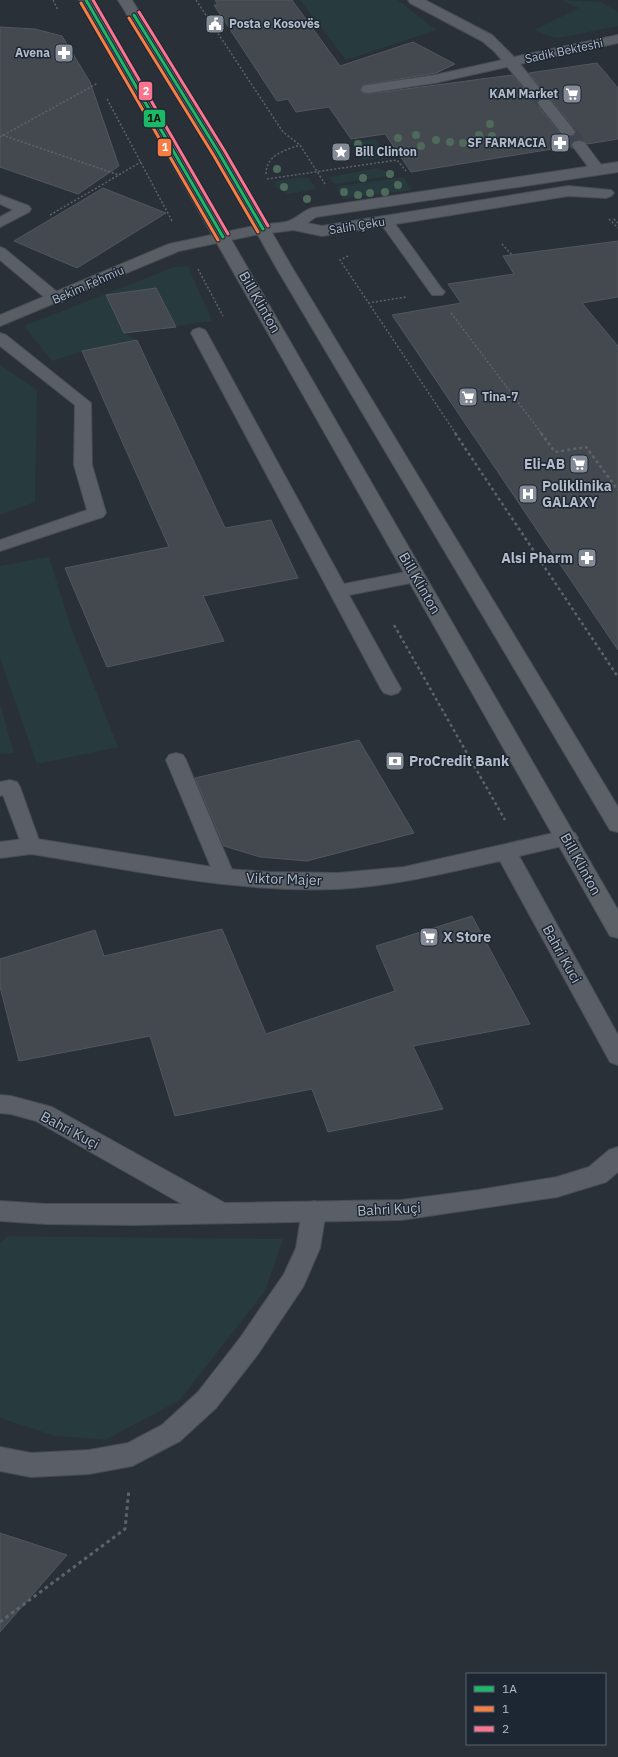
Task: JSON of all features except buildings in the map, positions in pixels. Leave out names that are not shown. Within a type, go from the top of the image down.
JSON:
[{"type":"main road","name":"Bill Klinton","points":[[86,0],[567,838],[618,930]]},
{"type":"main road","points":[[125,0],[219,153],[618,825]]},
{"type":"main road","name":"Bekim Fehmiu","points":[[0,321],[56,299],[174,246],[263,229]]},
{"type":"street","points":[[415,0],[487,38],[511,62],[534,90]]},
{"type":"street","name":"Sadik Bekteshi","points":[[511,62],[618,39]]},
{"type":"street","points":[[545,103],[568,132]]},
{"type":"street","points":[[579,145],[597,169]]},
{"type":"street","name":"Salih Çeku","points":[[293,225],[312,213],[618,167]]},
{"type":"street","name":"Salih Çeku","points":[[597,169],[612,197]]},
{"type":"street","name":"Salih Çeku","points":[[293,225],[322,231],[568,191],[612,197]]},
{"type":"street","points":[[263,229],[293,225]]},
{"type":"street","name":"Viktor Majer","points":[[0,850],[31,846],[225,877],[269,880],[338,880],[404,875],[513,849],[567,838]]},
{"type":"street","name":"Bahri Kuci","points":[[513,849],[618,1056]]},
{"type":"street","name":"Bahri Kuçi","points":[[0,1104],[11,1105],[43,1114],[220,1213]]},
{"type":"street","name":"Bahri Kuçi","points":[[0,1211],[46,1214],[401,1210],[478,1200],[557,1187],[597,1175],[618,1157]]},
{"type":"lane","points":[[368,89],[435,79],[511,62]]},
{"type":"lane","points":[[0,199],[24,209]]},
{"type":"lane","points":[[0,223],[24,209]]},
{"type":"lane","points":[[386,221],[437,292]]},
{"type":"lane","points":[[0,252],[56,299]]},
{"type":"lane","points":[[199,333],[391,689]]},
{"type":"lane","points":[[0,338],[83,403],[83,465],[97,513],[0,546]]},
{"type":"lane","points":[[338,591],[416,576]]},
{"type":"lane","points":[[176,760],[225,877]]},
{"type":"lane","points":[[0,789],[10,786],[31,846]]},
{"type":"lane","points":[[0,1459],[31,1465],[89,1462],[132,1454],[171,1433],[208,1400],[294,1280],[308,1248],[314,1211]]},
{"type":"path","points":[[52,0],[59,11]]},
{"type":"path","points":[[196,0],[283,132],[300,145],[318,171],[327,188]]},
{"type":"path","points":[[1,136],[98,83],[95,77]]},
{"type":"path","points":[[105,96],[172,221]]},
{"type":"path","points":[[1,136],[120,175]]},
{"type":"path","points":[[270,185],[266,179],[265,170],[271,160],[282,150],[300,145]]},
{"type":"path","points":[[397,160],[409,176]]},
{"type":"path","points":[[266,179],[403,160]]},
{"type":"path","points":[[24,209],[46,218],[141,162]]},
{"type":"path","points":[[502,244],[512,255]]},
{"type":"path","points":[[340,260],[618,677]]},
{"type":"path","points":[[204,281],[227,323]]},
{"type":"path","points":[[368,303],[437,292]]},
{"type":"path","points":[[451,312],[555,452],[586,446],[618,490]]},
{"type":"path","points":[[371,585],[513,849]]},
{"type":"path","points":[[0,1622],[125,1529],[132,1454]]},
{"type":"green space","points":[[300,0],[398,0],[436,30],[346,60]]},
{"type":"green space","points":[[561,0],[601,2],[618,12],[618,26],[558,38],[534,30],[579,8]]},
{"type":"green space","points":[[375,139],[386,156],[363,160],[352,142]]},
{"type":"green space","points":[[377,168],[396,175],[334,184],[329,177]]},
{"type":"green space","points":[[404,177],[411,190],[343,199],[336,187]]},
{"type":"green space","points":[[308,178],[316,189],[288,194],[275,187],[276,181]]},
{"type":"green space","points":[[188,266],[212,321],[125,333],[137,340],[82,351],[52,361],[24,326],[174,267]]},
{"type":"green space","points":[[0,365],[37,390],[35,502],[0,515]]},
{"type":"green space","points":[[49,557],[72,630],[118,747],[37,764],[0,658],[0,566]]},
{"type":"green space","points":[[0,704],[14,753],[0,754]]},
{"type":"green space","points":[[7,1236],[283,1239],[265,1291],[179,1401],[105,1440],[55,1436],[0,1418],[0,1244]]},
{"type":"tunnel","points":[[534,90],[545,103]]},
{"type":"tunnel","points":[[568,132],[579,145]]},
{"type":"transit line","name":"1A","points":[[86,0],[223,237]]},
{"type":"transit line","name":"2","points":[[93,0],[228,234]]},
{"type":"transit line","name":"1","points":[[81,3],[218,240]]},
{"type":"transit line","name":"2","points":[[139,12],[224,150],[268,226]]},
{"type":"transit line","name":"1A","points":[[134,15],[219,153],[263,229]]},
{"type":"transit line","name":"1","points":[[129,18],[214,156],[258,232]]},
{"type":"place","name":"Posta e Kosovës","points":[[215,24]]},
{"type":"place","name":"Avena","points":[[64,53]]},
{"type":"place","name":"KAM Market","points":[[572,94]]},
{"type":"place","name":"SF FARMACIA","points":[[560,143]]},
{"type":"place","name":"Bill Clinton","points":[[341,152]]},
{"type":"place","name":"Tina-7","points":[[468,397]]},
{"type":"place","name":"Eli-AB","points":[[579,464]]},
{"type":"place","name":"Poliklinika GALAXY","points":[[528,494]]},
{"type":"place","name":"Alsi Pharm","points":[[587,558]]},
{"type":"place","name":"ProCredit Bank","points":[[395,761]]},
{"type":"place","name":"X Store","points":[[429,937]]}]
